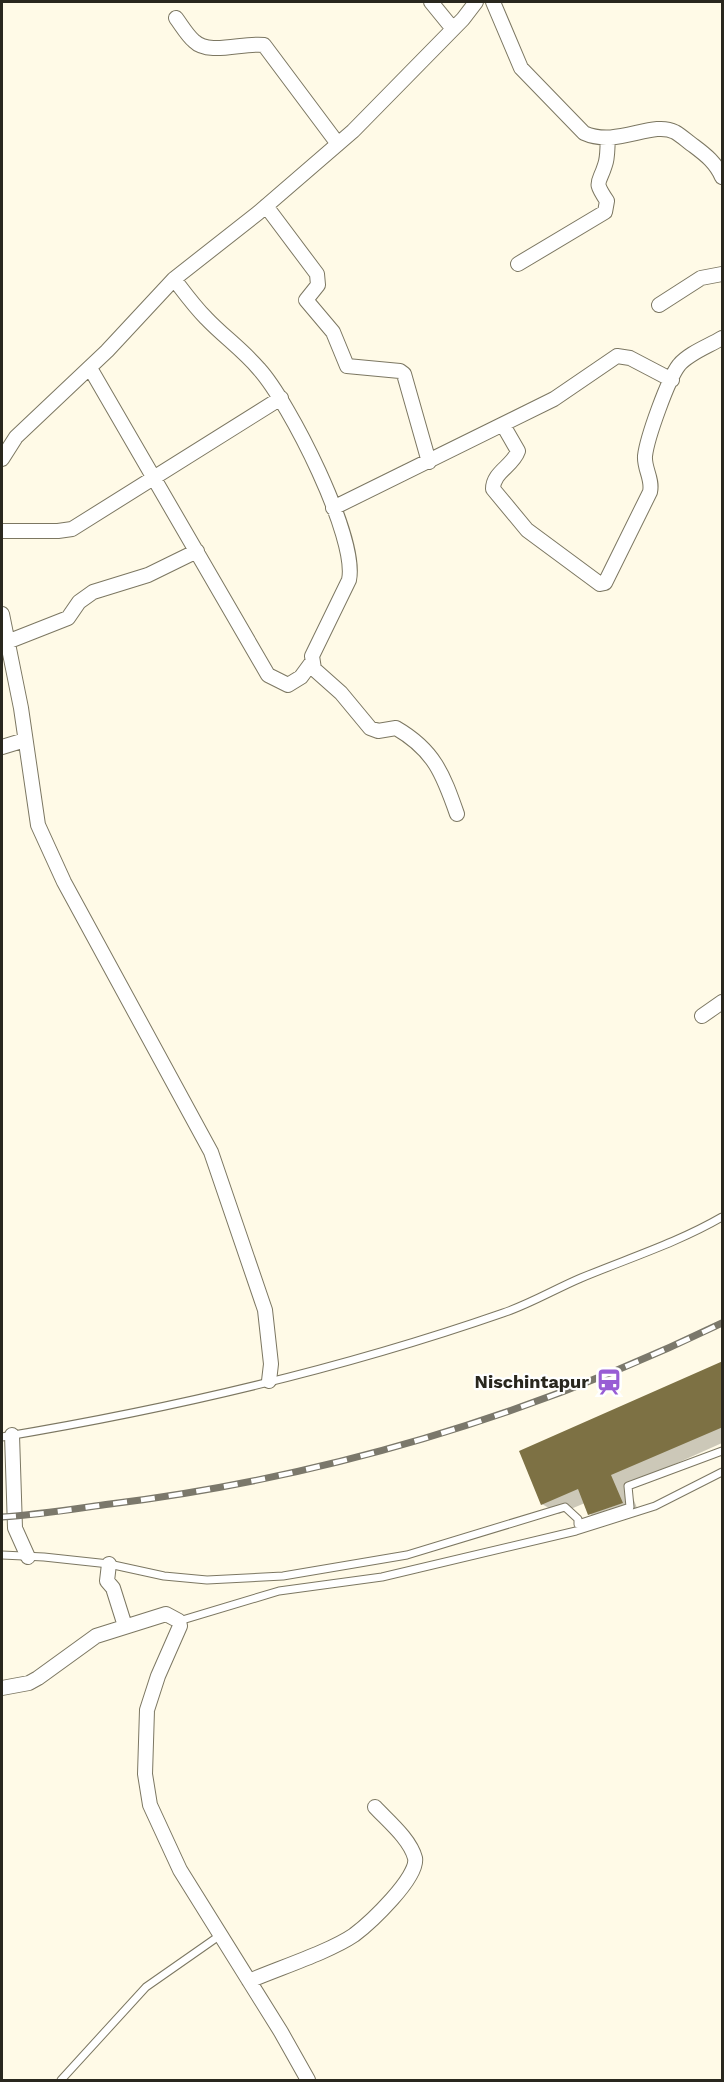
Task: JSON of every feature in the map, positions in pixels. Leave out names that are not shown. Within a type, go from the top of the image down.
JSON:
[{"type":"street","points":[[431,2],[453,29]]},
{"type":"street","points":[[3,452],[90,368],[174,279],[266,206],[338,144],[453,29],[476,2]]},
{"type":"street","points":[[493,2],[515,57],[530,80],[584,133],[596,139],[608,139],[662,129],[674,132],[711,159],[723,177]]},
{"type":"street","points":[[176,18],[194,42],[203,48],[250,43],[264,45],[338,144]]},
{"type":"street","points":[[518,264],[605,212],[607,201],[597,186],[597,181],[605,167],[608,139]]},
{"type":"street","points":[[266,206],[317,274],[318,285],[308,295],[307,304],[333,332],[347,366],[400,370],[405,374],[429,462]]},
{"type":"street","points":[[658,305],[701,278],[723,274]]},
{"type":"street","points":[[174,279],[205,317],[260,370],[281,398],[317,470],[350,554],[352,569],[350,580],[312,656],[312,662],[319,676],[341,693],[365,724],[378,730],[396,728],[427,752],[443,773],[457,814]]},
{"type":"street","points":[[503,425],[519,451],[516,458],[495,478],[493,489],[527,530],[600,584],[605,583],[650,492],[651,478],[645,454],[672,380],[680,364],[723,338]]},
{"type":"street","points":[[333,508],[554,399],[617,356],[630,358],[672,380]]},
{"type":"street","points":[[90,368],[268,675],[288,685],[301,677],[312,662]]},
{"type":"street","points":[[2,531],[72,529],[281,398]]},
{"type":"street","points":[[7,642],[69,618],[85,596],[93,592],[148,575],[196,551]]},
{"type":"street","points":[[2,614],[38,825],[64,882],[162,1058],[211,1152],[265,1310],[272,1364],[268,1381]]},
{"type":"street","points":[[2,747],[25,740]]},
{"type":"street","points":[[702,1016],[723,1002]]},
{"type":"street","points":[[7,1436],[15,1527],[28,1557]]},
{"type":"street","points":[[109,1564],[107,1581],[113,1588],[125,1626]]},
{"type":"street","points":[[2,1688],[29,1683],[96,1636],[166,1614],[179,1620],[176,1637],[158,1676],[147,1710],[145,1774],[150,1805],[160,1830],[219,1936],[249,1981],[308,2080]]},
{"type":"street","points":[[249,1981],[355,1934],[409,1878],[415,1866],[415,1857],[409,1845],[375,1807]]},
{"type":"lane","points":[[7,1436],[70,1426],[322,1369],[505,1312],[580,1278],[691,1235],[723,1217]]},
{"type":"lane","points":[[2,1555],[109,1564],[164,1576],[207,1580],[283,1576],[407,1556],[565,1507],[578,1519],[578,1524],[630,1507],[628,1486],[723,1451]]},
{"type":"lane","points":[[179,1620],[279,1591],[382,1577],[576,1531],[655,1506],[723,1472]]},
{"type":"lane","points":[[61,2080],[146,1987],[219,1936]]},
{"type":"building","points":[[723,1361],[723,1427],[611,1475],[623,1503],[588,1515],[578,1489],[541,1505],[519,1451]]},
{"type":"railway","points":[[2,1517],[56,1512],[189,1493],[268,1478],[424,1439],[575,1387],[722,1323]]},
{"type":"place","name":"Nischintapur","points":[[609,1382]]}]
